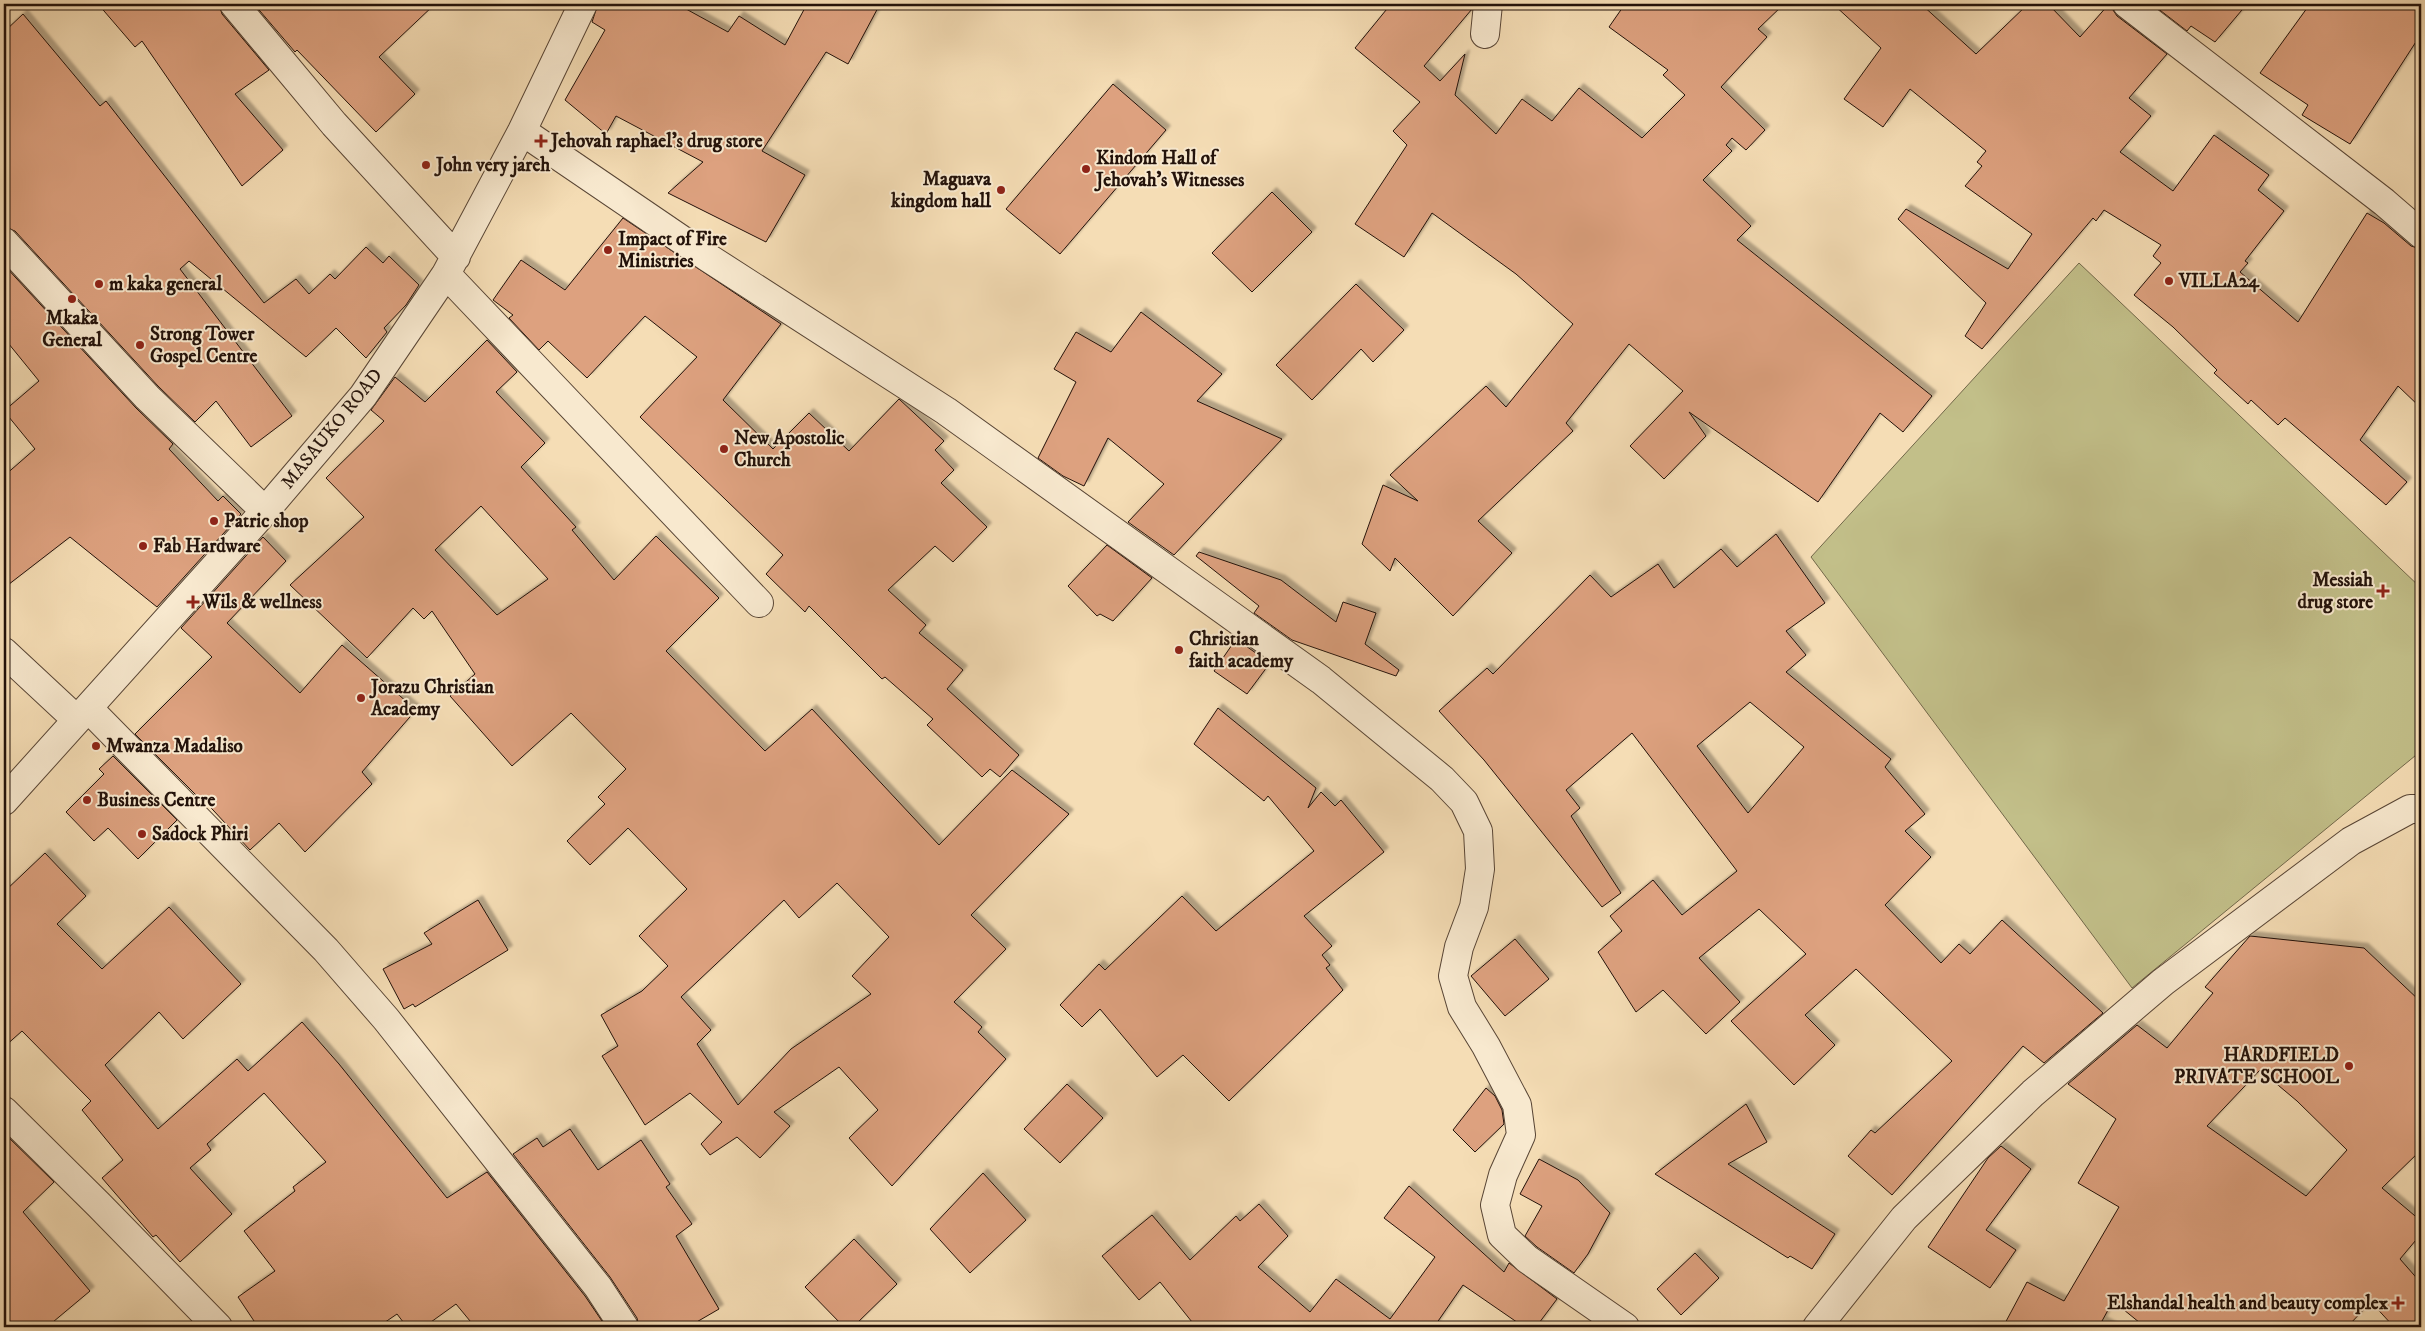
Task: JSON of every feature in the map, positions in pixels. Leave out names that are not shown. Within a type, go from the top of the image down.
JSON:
[{"type":"street","points":[[234,4],[451,266],[759,604]]},
{"type":"street","name":"MASAUKO ROAD","points":[[4,801],[265,511],[362,396],[451,266],[522,131],[583,4]]},
{"type":"street","points":[[1485,34],[1488,4]]},
{"type":"street","points":[[2127,4],[2384,202],[2421,234]]},
{"type":"street","points":[[522,131],[707,258],[946,411],[1321,680],[1442,779],[1464,802],[1478,830],[1480,869],[1474,907],[1459,947],[1453,976],[1462,1007],[1486,1046],[1517,1105],[1520,1135],[1503,1175],[1495,1205],[1502,1235],[1527,1259],[1625,1327]]},
{"type":"street","points":[[4,242],[147,397],[265,511]]},
{"type":"street","points":[[4,652],[82,714],[326,950],[386,1019],[598,1287],[624,1327]]},
{"type":"street","points":[[1817,1327],[1904,1218],[2055,1074],[2164,982],[2350,841],[2410,809],[2421,809]]},
{"type":"street","points":[[4,1111],[218,1327]]},
{"type":"shaded area","points":[[2079,263],[2421,588],[2421,751],[2132,988],[1811,557]]},
{"type":"building","points":[[98,4],[219,4],[222,14],[269,70],[235,94],[283,150],[242,186],[142,41],[135,47]]},
{"type":"building","points":[[254,4],[435,4],[379,57],[415,94],[376,132],[297,50],[295,52]]},
{"type":"building","points":[[598,4],[677,4],[728,32],[739,16],[785,45],[807,4],[880,4],[848,64],[826,52],[762,151],[805,175],[766,242],[668,193],[703,162],[616,116],[606,134],[565,100],[605,30],[592,22]]},
{"type":"building","points":[[1391,4],[1472,4],[1472,9],[1424,66],[1440,81],[1465,54],[1455,95],[1496,134],[1522,99],[1552,121],[1579,88],[1642,138],[1685,95],[1663,75],[1668,70],[1609,27],[1625,4],[1784,4],[1758,29],[1767,37],[1721,87],[1765,130],[1746,150],[1732,138],[1726,145],[1732,151],[1703,180],[1751,226],[1737,240],[1932,396],[1903,432],[1880,413],[1818,502],[1689,412],[1706,436],[1664,479],[1630,446],[1683,391],[1629,344],[1566,423],[1573,431],[1478,521],[1512,553],[1453,616],[1395,558],[1390,571],[1362,544],[1383,485],[1418,501],[1390,475],[1486,386],[1506,407],[1573,324],[1516,274],[1432,213],[1404,257],[1355,224],[1407,145],[1393,131],[1420,102],[1355,48]]},
{"type":"building","points":[[1833,4],[1921,4],[1976,54],[2028,4],[2048,4],[2080,37],[2109,4],[2112,4],[2117,16],[2167,54],[2129,98],[2151,116],[2120,152],[2173,191],[2214,135],[2269,175],[2258,190],[2284,211],[2245,261],[2248,263],[2240,272],[2298,322],[2367,213],[2384,223],[2411,246],[2421,249],[2421,408],[2398,386],[2360,440],[2407,482],[2386,505],[2285,418],[2278,425],[2251,400],[2248,404],[2214,373],[2217,370],[2173,327],[2134,295],[2161,263],[2153,256],[2161,245],[2104,210],[2096,221],[2093,218],[1982,349],[1965,336],[1986,303],[1898,219],[1906,209],[2008,269],[2032,234],[1965,186],[1982,166],[1977,162],[1986,151],[1910,89],[1883,127],[1844,99],[1881,48]]},
{"type":"building","points":[[2152,4],[2247,4],[2215,42],[2191,26],[2187,31]]},
{"type":"building","points":[[2310,4],[2421,4],[2421,34],[2350,144],[2302,115],[2308,105],[2260,73]]},
{"type":"building","points":[[23,14],[100,106],[106,101],[264,303],[296,279],[309,294],[330,274],[335,279],[366,247],[383,263],[389,256],[419,285],[406,305],[384,328],[387,332],[366,358],[336,328],[306,357],[189,261],[180,269],[292,416],[251,447],[216,401],[195,422],[158,386],[15,231],[4,227],[4,32]]},
{"type":"building","name":"Kindom Hall of Jehovah's Witnesses","points":[[1113,84],[1166,130],[1060,254],[1006,209]]},
{"type":"building","points":[[1272,192],[1312,232],[1252,292],[1212,253]]},
{"type":"building","points":[[623,218],[781,324],[723,400],[773,449],[809,413],[849,451],[899,399],[944,441],[935,450],[954,470],[941,483],[987,527],[953,562],[935,546],[888,590],[926,625],[919,633],[963,670],[947,689],[1019,755],[1000,777],[990,769],[982,777],[927,725],[933,719],[885,677],[882,679],[809,606],[805,612],[766,574],[783,555],[640,417],[697,357],[645,316],[587,378],[548,341],[539,350],[509,318],[513,315],[493,300],[521,260],[565,290]]},
{"type":"building","points":[[4,265],[136,408],[173,444],[169,449],[218,501],[223,496],[241,514],[157,607],[70,537],[4,588],[4,476],[35,449],[4,411],[39,381],[4,338]]},
{"type":"building","points":[[1356,284],[1404,330],[1373,362],[1361,349],[1312,400],[1276,365]]},
{"type":"building","points":[[1141,312],[1222,374],[1197,401],[1282,439],[1174,555],[1128,522],[1164,484],[1108,438],[1084,486],[1063,476],[1038,458],[1076,382],[1054,369],[1076,332],[1111,352]]},
{"type":"building","points":[[487,340],[517,372],[496,392],[545,443],[521,467],[576,527],[572,530],[614,580],[656,536],[719,598],[666,651],[765,751],[812,709],[939,845],[1012,770],[1069,814],[971,915],[1006,949],[954,1002],[982,1027],[978,1032],[1006,1059],[892,1186],[849,1138],[878,1110],[839,1067],[774,1112],[790,1126],[760,1158],[737,1137],[710,1155],[701,1144],[722,1122],[690,1093],[645,1125],[602,1056],[618,1046],[601,1015],[642,991],[668,966],[639,936],[687,889],[628,828],[590,865],[567,841],[605,804],[598,797],[626,769],[571,713],[512,766],[450,696],[475,674],[432,611],[424,619],[413,608],[367,658],[290,585],[364,517],[326,478],[384,421],[371,410],[395,377],[425,402]],"holes":[[[481,506],[548,579],[497,615],[435,550]],[[837,883],[889,937],[852,976],[871,994],[791,1049],[738,1105],[697,1044],[711,1030],[681,997],[784,900],[799,918]]]},
{"type":"building","points":[[1776,534],[1825,603],[1786,631],[1806,655],[1786,672],[1891,759],[1885,767],[1925,814],[1905,831],[1931,857],[1885,905],[1941,963],[1959,944],[1970,954],[2002,920],[2103,1013],[2044,1063],[2023,1046],[1892,1195],[1848,1156],[1871,1130],[1875,1133],[1952,1061],[1856,969],[1805,1015],[1835,1045],[1794,1085],[1731,1021],[1806,954],[1759,909],[1699,958],[1740,1002],[1706,1034],[1663,990],[1636,1012],[1598,952],[1622,931],[1610,916],[1653,880],[1682,915],[1737,871],[1632,733],[1566,790],[1580,808],[1571,816],[1621,893],[1602,907],[1484,760],[1439,711],[1487,668],[1493,674],[1590,575],[1611,597],[1658,564],[1674,588],[1721,549],[1737,567]],"holes":[[[1750,702],[1804,747],[1748,813],[1697,746]]]},
{"type":"building","points":[[263,537],[286,561],[227,623],[300,693],[342,645],[416,710],[362,772],[372,784],[305,852],[279,823],[250,850],[201,797],[199,798],[135,734],[212,657],[181,628]]},
{"type":"building","points":[[1107,545],[1152,578],[1113,621],[1100,614],[1097,616],[1068,586]]},
{"type":"building","points":[[1199,552],[1281,580],[1336,622],[1343,602],[1376,613],[1365,644],[1399,670],[1396,676],[1292,640],[1254,613],[1259,606],[1196,556]]},
{"type":"building","points":[[1236,639],[1270,663],[1247,694],[1214,671]]},
{"type":"building","points":[[1218,708],[1316,788],[1308,808],[1321,792],[1335,806],[1341,800],[1384,852],[1304,916],[1332,946],[1322,955],[1330,965],[1326,968],[1343,990],[1229,1101],[1183,1055],[1157,1077],[1100,1009],[1082,1027],[1060,1005],[1099,964],[1105,970],[1182,896],[1216,931],[1314,851],[1268,796],[1264,801],[1194,744]]},
{"type":"building","points":[[113,756],[177,820],[138,859],[108,828],[94,841],[66,812],[104,774],[99,769]]},
{"type":"building","points":[[45,853],[86,896],[57,924],[102,969],[169,907],[241,984],[183,1039],[159,1012],[105,1065],[158,1129],[237,1059],[248,1071],[302,1022],[339,1064],[447,1198],[487,1172],[585,1296],[606,1327],[475,1327],[456,1304],[424,1327],[407,1327],[397,1314],[378,1327],[258,1327],[238,1297],[275,1271],[244,1231],[295,1191],[293,1187],[326,1162],[264,1093],[207,1144],[211,1150],[190,1168],[232,1214],[180,1262],[156,1235],[153,1237],[102,1178],[123,1160],[82,1110],[91,1101],[22,1031],[4,1047],[4,892]]},
{"type":"building","points":[[478,900],[508,950],[415,1007],[413,1004],[404,1009],[383,969],[432,944],[424,933]]},
{"type":"building","points":[[2250,936],[2364,948],[2421,1002],[2421,1150],[2382,1188],[2421,1221],[2421,1234],[2400,1259],[2421,1283],[2421,1327],[2394,1327],[2371,1302],[2347,1327],[2145,1327],[2113,1301],[2102,1321],[2113,1327],[2003,1327],[2027,1282],[2064,1301],[2119,1207],[2078,1183],[2116,1119],[2068,1084],[2137,1025],[2167,1048],[2213,993],[2205,987]],"holes":[[[2260,1070],[2297,1101],[2347,1150],[2306,1196],[2207,1126]]]},
{"type":"building","points":[[1515,939],[1549,979],[1505,1016],[1471,976]]},
{"type":"building","points":[[1067,1084],[1103,1118],[1060,1163],[1024,1129]]},
{"type":"building","points":[[1486,1088],[1495,1096],[1502,1110],[1504,1124],[1475,1152],[1453,1130]]},
{"type":"building","points":[[1746,1104],[1767,1142],[1728,1164],[1835,1234],[1812,1269],[1790,1256],[1788,1258],[1655,1174]]},
{"type":"building","points":[[570,1129],[598,1170],[641,1140],[670,1184],[666,1187],[692,1224],[676,1236],[719,1309],[688,1327],[639,1327],[637,1318],[610,1277],[513,1154],[537,1138],[543,1147]]},
{"type":"building","points":[[4,1133],[54,1182],[23,1212],[90,1291],[47,1327],[4,1327]]},
{"type":"building","points":[[2001,1146],[2031,1169],[1986,1230],[2016,1250],[1990,1288],[1928,1247],[1988,1158]]},
{"type":"building","points":[[1539,1159],[1578,1180],[1610,1213],[1588,1254],[1574,1273],[1537,1247],[1525,1236],[1542,1206],[1520,1194]]},
{"type":"building","points":[[983,1173],[1026,1220],[970,1273],[930,1229]]},
{"type":"building","points":[[1409,1186],[1504,1272],[1509,1263],[1557,1299],[1536,1327],[1524,1327],[1463,1285],[1434,1327],[1196,1327],[1160,1282],[1139,1300],[1102,1256],[1152,1215],[1190,1260],[1236,1216],[1240,1221],[1259,1204],[1288,1236],[1258,1267],[1310,1312],[1336,1279],[1390,1319],[1435,1257],[1384,1218]]},
{"type":"building","points":[[854,1239],[897,1284],[853,1327],[844,1327],[805,1287]]},
{"type":"building","points":[[1695,1253],[1719,1278],[1681,1315],[1657,1289]]},
{"type":"place","name":"Jehovah raphael's drug store","points":[[541,141]]},
{"type":"place","name":"John very jareh","points":[[426,165]]},
{"type":"place","name":"Kindom Hall of Jehovah's Witnesses","points":[[1086,169]]},
{"type":"place","name":"Maguava kingdom hall","points":[[1001,190]]},
{"type":"place","name":"Impact of Fire Ministries","points":[[608,250]]},
{"type":"place","name":"VILLA24","points":[[2169,281]]},
{"type":"place","name":"m kaka general","points":[[99,284]]},
{"type":"place","name":"Mkaka General","points":[[72,299]]},
{"type":"place","name":"Strong Tower Gospel Centre","points":[[140,345]]},
{"type":"place","name":"New Apostolic Church","points":[[724,449]]},
{"type":"place","name":"Patric shop","points":[[214,521]]},
{"type":"place","name":"Fab Hardware","points":[[143,546]]},
{"type":"place","name":"Messiah drug store","points":[[2383,591]]},
{"type":"place","name":"Wils & wellness","points":[[193,602]]},
{"type":"place","name":"Christian faith academy","points":[[1179,650]]},
{"type":"place","name":"Jorazu Christian Academy","points":[[361,698]]},
{"type":"place","name":"Mwanza Madaliso","points":[[96,746]]},
{"type":"place","name":"Business Centre","points":[[87,800]]},
{"type":"place","name":"Sadock Phiri","points":[[142,834]]},
{"type":"place","name":"HARDFIELD PRIVATE SCHOOL","points":[[2349,1066]]},
{"type":"place","name":"Elshandal health and beauty complex","points":[[2398,1303]]}]
